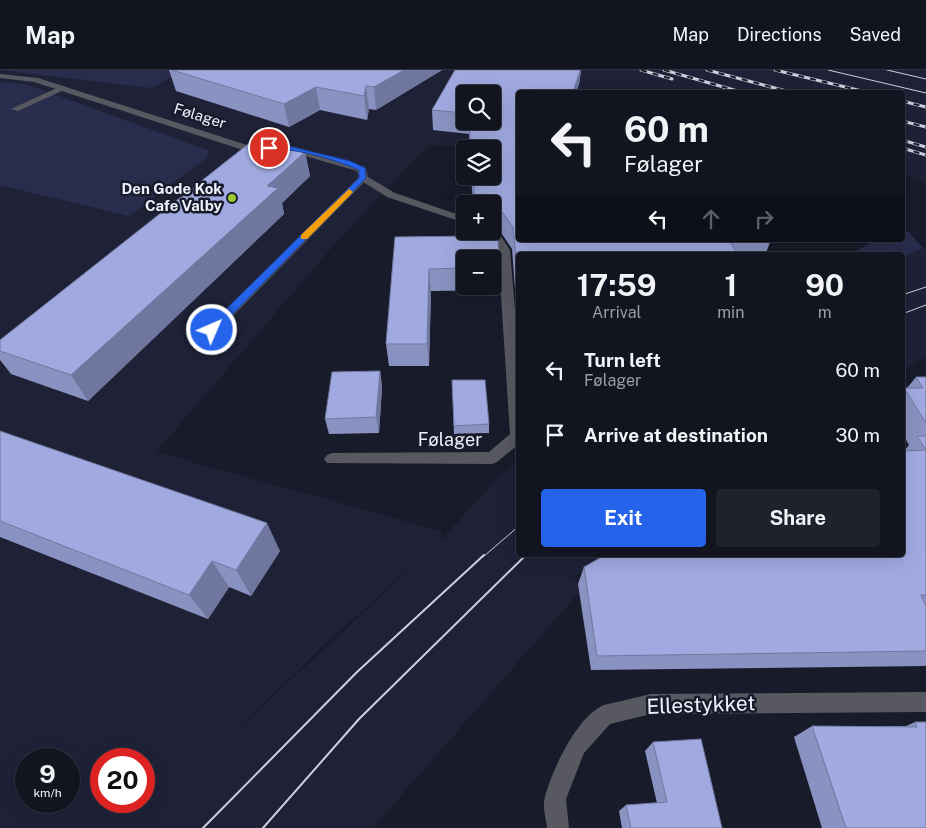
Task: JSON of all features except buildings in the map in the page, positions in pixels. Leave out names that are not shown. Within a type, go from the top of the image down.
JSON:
[{"type":"street","name":"Følager","points":[[0,76],[34,80],[245,152],[288,148],[347,162],[362,169],[363,178],[391,195],[456,217]]},
{"type":"street","points":[[15,109],[62,89]]},
{"type":"street","points":[[212,330],[363,178]]},
{"type":"street","name":"Følager","points":[[498,240],[504,250],[514,303],[516,370]]},
{"type":"street","name":"Følager","points":[[332,459],[492,458],[516,438]]},
{"type":"street","name":"Ellestykket","points":[[558,828],[556,799],[577,746],[604,715],[651,704],[926,702]]},
{"type":"shaded area","points":[[0,70],[926,70],[926,182],[905,176],[905,90],[516,90],[516,98],[501,130],[496,140],[456,140],[456,147],[428,145],[335,244],[156,452],[441,531],[441,540],[504,472],[516,464],[516,557],[605,557],[574,577],[582,589],[373,828],[0,828]],"holes":[[[412,567],[210,755],[330,640]]]},
{"type":"shaded area","points":[[0,70],[183,70],[152,88]]},
{"type":"shaded area","points":[[0,82],[26,84],[210,151],[206,158],[129,216],[0,185]]},
{"type":"shaded area","points":[[908,231],[923,248],[905,257],[905,252],[855,252],[872,242],[905,242],[905,232]]},
{"type":"shaded area","points":[[926,247],[926,357],[905,369],[905,257]]},
{"type":"tram line","points":[[828,70],[926,93]]},
{"type":"tram line","points":[[887,70],[926,79]]},
{"type":"tram line","points":[[905,294],[926,287]]},
{"type":"tram line","points":[[905,313],[926,305]]},
{"type":"tram line","points":[[483,557],[516,529]]},
{"type":"tram line","points":[[203,828],[357,672],[484,555]]},
{"type":"tram line","points":[[263,828],[359,719],[524,557]]},
{"type":"railway","points":[[641,70],[672,79]]},
{"type":"railway","points":[[664,70],[734,90]]},
{"type":"railway","points":[[707,70],[782,90]]},
{"type":"railway","points":[[775,70],[858,90]]},
{"type":"railway","points":[[905,102],[926,107]]},
{"type":"railway","points":[[905,122],[926,127]]},
{"type":"railway","points":[[905,141],[926,147]]},
{"type":"railway","points":[[905,149],[926,155]]},
{"type":"slow traffic","points":[[304,237],[349,192]]},
{"type":"place","name":"Den Gode Kok Cafe Valby","points":[[232,198]]},
{"type":"route","points":[[212,330],[363,178],[362,169],[347,162],[288,148],[269,148]]}]
